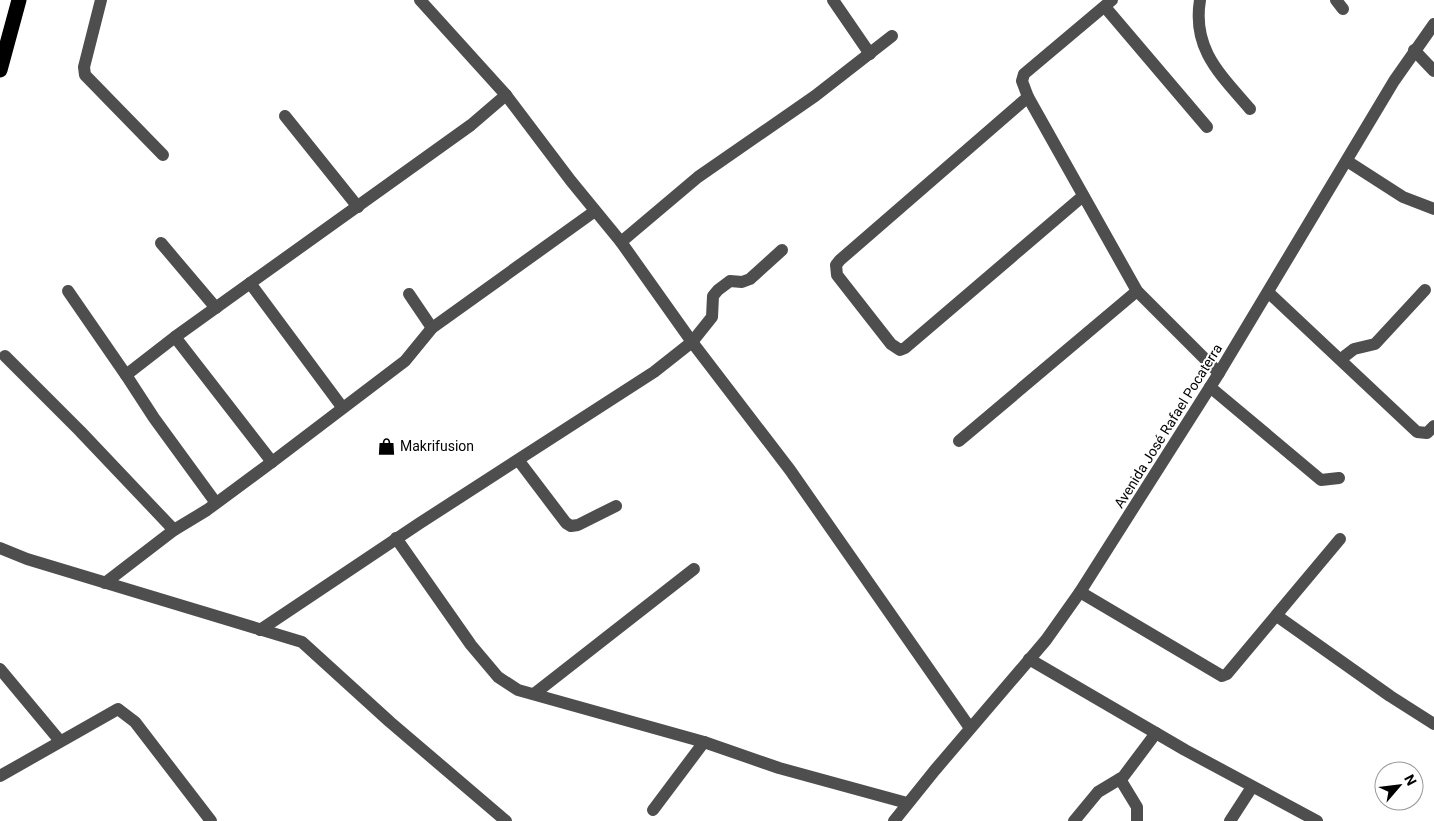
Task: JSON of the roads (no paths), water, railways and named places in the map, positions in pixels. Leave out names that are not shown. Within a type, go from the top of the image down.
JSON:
[{"type":"highway","points":[[0,70],[19,0]]},
{"type":"street","points":[[101,0],[86,58],[84,74],[163,155]]},
{"type":"street","points":[[420,0],[506,95],[594,211],[620,242],[692,342],[790,470],[970,728]]},
{"type":"street","points":[[833,0],[870,54]]},
{"type":"street","points":[[1200,0],[1200,39],[1216,69],[1250,109]]},
{"type":"street","points":[[1207,127],[1108,3],[1024,74],[1022,81],[1028,97],[1137,291],[1219,373]]},
{"type":"street","name":"Avenida José Rafael Pocaterra","points":[[894,821],[907,803],[1046,640],[1080,592],[1219,373],[1414,50],[1434,24]]},
{"type":"street","points":[[620,242],[698,177],[815,96],[892,36]]},
{"type":"street","points":[[1414,50],[1434,71]]},
{"type":"street","points":[[126,375],[175,337],[471,125],[506,95]]},
{"type":"street","points":[[1028,97],[840,260],[836,265],[837,275],[891,344],[900,350],[905,348],[1083,196]]},
{"type":"street","points":[[285,116],[358,207]]},
{"type":"street","points":[[1346,161],[1403,197],[1434,209]]},
{"type":"street","points":[[105,583],[174,530],[216,503],[272,462],[405,361],[432,328],[594,211]]},
{"type":"street","points":[[160,242],[216,308]]},
{"type":"street","points":[[260,630],[396,538],[519,461],[654,372],[692,342],[712,317],[713,296],[718,290],[730,281],[742,282],[750,279],[782,250]]},
{"type":"street","points":[[250,283],[342,407]]},
{"type":"street","points":[[1340,359],[1354,349],[1375,344],[1424,290]]},
{"type":"street","points":[[68,291],[154,418],[216,503]]},
{"type":"street","points":[[959,441],[1137,291]]},
{"type":"street","points":[[1268,292],[1416,432],[1427,433],[1434,426]]},
{"type":"street","points":[[409,294],[432,328]]},
{"type":"street","points":[[175,337],[272,462]]},
{"type":"street","points":[[5,356],[80,431],[174,530]]},
{"type":"street","points":[[1210,387],[1321,480],[1339,478]]},
{"type":"street","points":[[519,461],[566,523],[571,526],[578,525],[616,506]]},
{"type":"street","points":[[396,538],[471,645],[498,677],[518,690],[704,742],[780,768],[907,803]]},
{"type":"street","points":[[1080,592],[1222,676],[1227,674],[1277,616],[1340,539]]},
{"type":"street","points":[[0,548],[28,559],[105,583],[302,642],[390,722],[506,821]]},
{"type":"street","points":[[534,694],[694,569]]},
{"type":"street","points":[[1277,616],[1390,696],[1434,723]]},
{"type":"street","points":[[1029,659],[1303,818],[1317,821]]},
{"type":"street","points":[[0,669],[60,740]]},
{"type":"street","points":[[0,776],[60,740],[118,709],[127,714],[211,821]]},
{"type":"street","points":[[1074,821],[1098,792],[1120,779],[1156,732]]},
{"type":"street","points":[[653,810],[704,742]]},
{"type":"street","points":[[1120,779],[1137,807],[1137,821]]},
{"type":"street","points":[[1230,821],[1252,787]]},
{"type":"place","name":"Makrifusion","points":[[386,446]]}]
